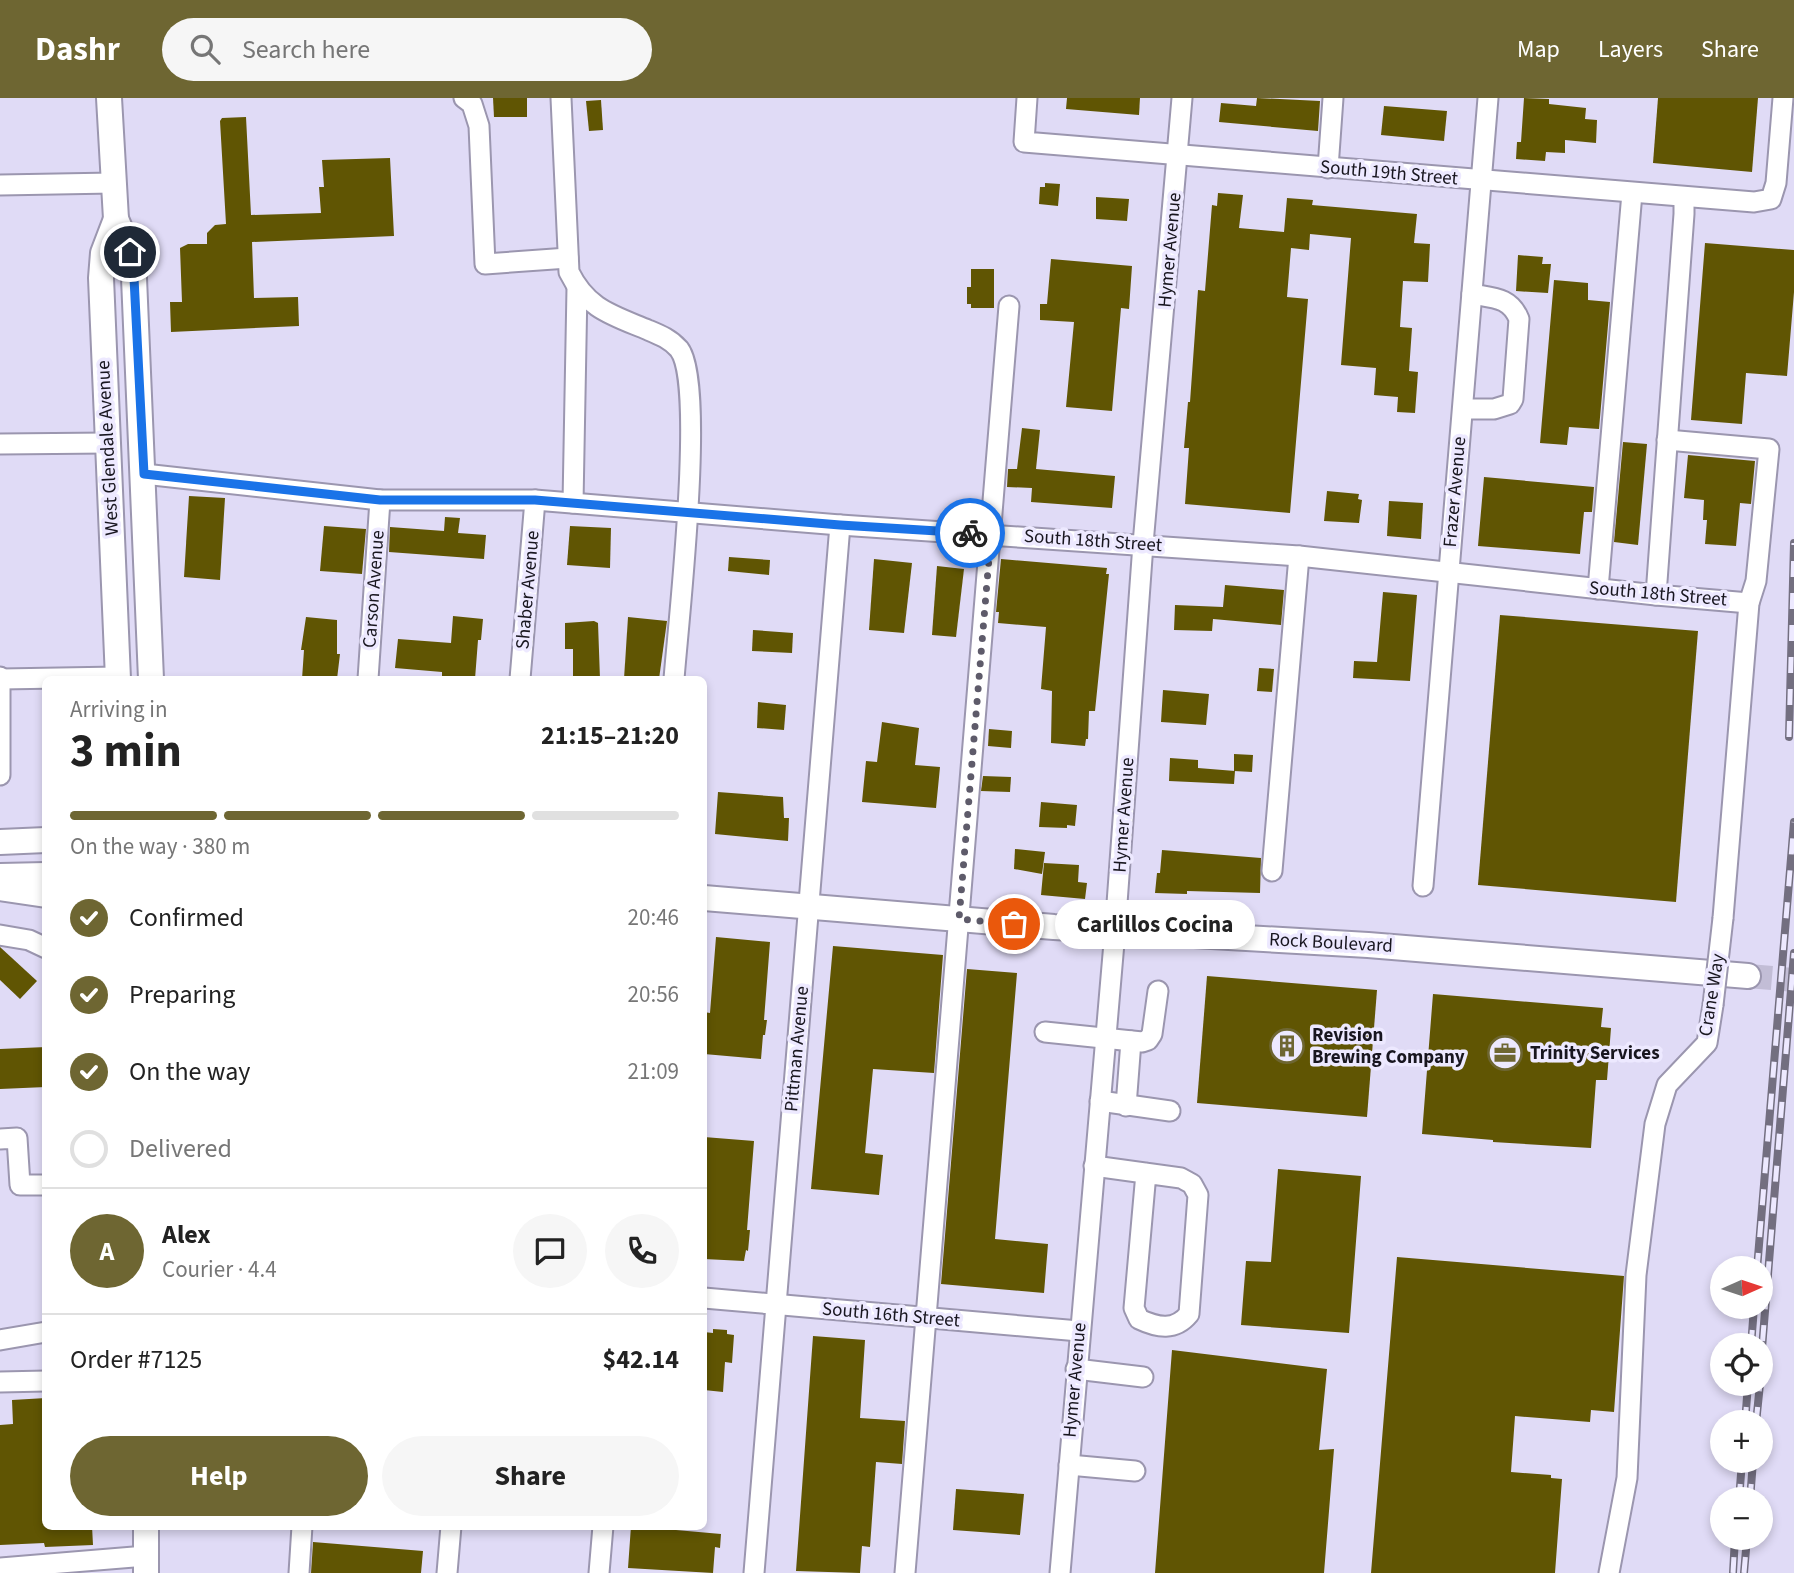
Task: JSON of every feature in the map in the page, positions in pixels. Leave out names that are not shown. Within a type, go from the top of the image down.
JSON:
[{"type":"main road","name":"West Glendale Avenue","points":[[109,98],[116,219],[130,252],[134,278],[151,676]]},
{"type":"main road","name":"West Glendale Avenue","points":[[116,219],[103,253],[101,278],[118,676]]},
{"type":"main road","points":[[150,642],[156,676]]},
{"type":"main road","points":[[5,842],[42,835]]},
{"type":"main road","points":[[5,842],[42,840]]},
{"type":"main road","points":[[0,876],[42,874]]},
{"type":"main road","points":[[0,888],[42,894]]},
{"type":"main road","name":"Rock Boulevard","points":[[707,898],[1115,931],[1368,945],[1748,976]]},
{"type":"main road","points":[[146,1530],[146,1565]]},
{"type":"street","points":[[464,98],[472,104],[479,126],[485,264],[568,258]]},
{"type":"street","points":[[561,98],[569,272],[577,288],[596,308],[670,340],[682,353],[691,401],[688,513],[674,676]]},
{"type":"street","name":"South 19th Street","points":[[1027,98],[1024,142],[1755,202],[1771,200],[1776,183],[1783,98]]},
{"type":"street","name":"Hymer Avenue","points":[[1060,1573],[1115,931],[1143,544],[1182,98]]},
{"type":"street","points":[[1328,168],[1333,98]]},
{"type":"street","name":"Frazer Avenue","points":[[1423,886],[1488,98]]},
{"type":"street","points":[[0,185],[113,183]]},
{"type":"street","points":[[1598,589],[1632,193]]},
{"type":"street","points":[[1656,595],[1685,214],[1684,197]]},
{"type":"street","points":[[573,503],[577,288]]},
{"type":"street","points":[[1463,409],[1502,408],[1513,399],[1519,319],[1516,311],[1505,300],[1472,294]]},
{"type":"street","points":[[905,1573],[1009,306]]},
{"type":"street","name":"Crane Way","points":[[1608,1573],[1620,1524],[1628,1455],[1636,1275],[1655,1125],[1667,1086],[1707,1043],[1713,1005],[1723,918],[1749,603],[1756,581],[1769,449],[1667,440]]},
{"type":"street","points":[[0,444],[108,443]]},
{"type":"street","name":"South 18th Street","points":[[144,474],[380,500],[535,500],[840,525],[1299,556],[1749,603]]},
{"type":"street","name":"Carson Avenue","points":[[368,676],[380,500]]},
{"type":"street","name":"Shaber Avenue","points":[[520,676],[535,500]]},
{"type":"street","name":"Pittman Avenue","points":[[754,1573],[840,525]]},
{"type":"street","points":[[1272,871],[1299,556]]},
{"type":"street","points":[[0,775],[1,678],[42,678]]},
{"type":"street","points":[[0,935],[29,940],[42,946]]},
{"type":"street","points":[[1045,1032],[1142,1042],[1148,1040],[1152,1034],[1158,992]]},
{"type":"street","points":[[1126,1106],[1131,1041]]},
{"type":"street","points":[[1100,1101],[1170,1111]]},
{"type":"street","points":[[0,1139],[17,1138],[20,1185],[42,1185]]},
{"type":"street","points":[[1094,1166],[1146,1173],[1181,1178],[1192,1184],[1198,1195],[1189,1314],[1181,1323],[1170,1327],[1139,1319],[1134,1308],[1146,1173]]},
{"type":"street","name":"South 16th Street","points":[[707,1298],[1079,1331]]},
{"type":"street","points":[[0,1340],[42,1333]]},
{"type":"street","points":[[1076,1369],[1143,1377]]},
{"type":"street","points":[[0,1382],[42,1381]]},
{"type":"street","points":[[1069,1465],[1135,1471]]},
{"type":"street","points":[[299,1573],[302,1530]]},
{"type":"street","points":[[447,1573],[451,1530]]},
{"type":"street","points":[[599,1573],[603,1530]]},
{"type":"street","points":[[0,1568],[146,1565]]},
{"type":"building","points":[[493,98],[527,98],[527,117],[494,117]]},
{"type":"building","points":[[1067,98],[1140,98],[1139,115],[1066,109]]},
{"type":"building","points":[[1257,98],[1320,101],[1318,131],[1219,122],[1221,103],[1256,106]]},
{"type":"building","points":[[1524,98],[1549,99],[1549,104],[1586,108],[1585,119],[1597,120],[1596,143],[1565,140],[1565,153],[1546,152],[1545,161],[1516,159],[1517,142],[1521,142]]},
{"type":"building","points":[[1658,98],[1758,98],[1752,172],[1653,163]]},
{"type":"building","points":[[601,100],[603,130],[589,131],[586,101]]},
{"type":"building","points":[[1384,106],[1447,111],[1444,141],[1381,135]]},
{"type":"building","points":[[246,117],[251,215],[321,213],[319,187],[324,187],[322,160],[390,158],[394,236],[252,242],[254,298],[298,297],[299,326],[171,332],[170,302],[182,302],[180,248],[188,244],[207,244],[207,233],[215,225],[226,224],[220,121],[222,118]]},
{"type":"building","points":[[1045,183],[1060,184],[1058,206],[1039,204],[1040,187],[1045,187]]},
{"type":"building","points":[[1218,193],[1243,195],[1239,228],[1284,232],[1287,198],[1313,200],[1312,205],[1417,214],[1414,243],[1430,244],[1428,282],[1403,281],[1400,327],[1412,328],[1409,371],[1418,372],[1415,413],[1397,412],[1398,397],[1374,395],[1376,368],[1341,365],[1351,238],[1310,234],[1309,250],[1291,248],[1287,297],[1308,299],[1290,513],[1185,504],[1189,448],[1184,448],[1198,290],[1205,291],[1212,205],[1217,206]]},
{"type":"building","points":[[1096,197],[1129,199],[1127,221],[1096,219]]},
{"type":"building","points":[[1705,243],[1794,250],[1794,292],[1787,376],[1746,373],[1742,424],[1691,420]]},
{"type":"building","points":[[1518,255],[1543,257],[1542,264],[1551,264],[1548,293],[1516,291]]},
{"type":"building","points":[[1051,259],[1132,266],[1129,309],[1121,308],[1112,411],[1066,407],[1074,322],[1040,320],[1040,304],[1047,304]]},
{"type":"building","points":[[971,269],[994,269],[994,308],[971,308],[971,304],[967,304]]},
{"type":"building","points":[[1554,280],[1588,283],[1588,300],[1610,302],[1599,429],[1569,427],[1567,445],[1540,443]]},
{"type":"building","points":[[1022,428],[1040,430],[1036,469],[1115,476],[1112,508],[1031,502],[1032,488],[1007,487],[1008,469],[1017,469]]},
{"type":"building","points":[[1623,442],[1647,444],[1638,545],[1614,542]]},
{"type":"building","points":[[1688,455],[1755,461],[1751,504],[1740,503],[1736,546],[1705,544],[1707,520],[1703,520],[1704,500],[1684,498]]},
{"type":"building","points":[[1484,477],[1594,487],[1592,512],[1584,512],[1580,554],[1478,546]]},
{"type":"building","points":[[1327,491],[1359,494],[1358,499],[1362,500],[1359,523],[1324,521]]},
{"type":"building","points":[[189,496],[225,498],[220,580],[184,577]]},
{"type":"building","points":[[1389,501],[1423,503],[1421,539],[1387,536]]},
{"type":"building","points":[[445,517],[460,518],[458,533],[486,535],[484,559],[389,552],[390,527],[444,531]]},
{"type":"building","points":[[324,526],[366,529],[362,574],[320,571]]},
{"type":"building","points":[[570,526],[611,528],[610,568],[567,565]]},
{"type":"building","points":[[729,557],[770,560],[769,575],[728,571]]},
{"type":"building","points":[[874,559],[912,563],[904,633],[869,630]]},
{"type":"building","points":[[1001,559],[1107,568],[1106,574],[1109,574],[1095,711],[1089,711],[1088,739],[1085,746],[1051,743],[1052,691],[1041,689],[1046,627],[998,623],[999,612],[996,612]]},
{"type":"building","points":[[937,566],[964,569],[956,637],[932,635]]},
{"type":"building","points":[[1225,585],[1284,590],[1281,625],[1213,619],[1212,631],[1174,630],[1175,605],[1223,607]]},
{"type":"building","points":[[1383,592],[1417,595],[1410,681],[1353,678],[1354,661],[1377,662]]},
{"type":"building","points":[[1500,615],[1698,631],[1676,902],[1478,885]]},
{"type":"building","points":[[453,616],[483,619],[481,640],[478,640],[475,676],[442,676],[442,672],[395,668],[398,639],[451,643]]},
{"type":"building","points":[[306,617],[337,620],[337,654],[340,654],[337,676],[302,676],[304,650],[301,650]]},
{"type":"building","points":[[628,617],[667,621],[659,676],[624,676]]},
{"type":"building","points":[[565,623],[598,623],[600,676],[573,676],[573,649],[565,649]]},
{"type":"building","points":[[753,630],[793,633],[792,653],[752,651]]},
{"type":"building","points":[[1259,668],[1274,669],[1272,692],[1257,691]]},
{"type":"building","points":[[1163,690],[1209,694],[1206,725],[1161,722]]},
{"type":"building","points":[[758,702],[786,705],[784,730],[757,728]]},
{"type":"building","points":[[882,722],[919,728],[915,765],[940,767],[936,808],[862,802],[866,761],[877,762]]},
{"type":"building","points":[[989,729],[1012,731],[1011,748],[988,746]]},
{"type":"building","points":[[1234,754],[1253,755],[1252,772],[1234,771]]},
{"type":"building","points":[[1170,758],[1198,760],[1198,768],[1235,771],[1234,784],[1169,781]]},
{"type":"building","points":[[983,776],[1011,777],[1010,792],[981,791]]},
{"type":"building","points":[[718,792],[783,797],[784,818],[789,818],[788,841],[715,834]]},
{"type":"building","points":[[1041,802],[1077,805],[1075,826],[1039,827]]},
{"type":"building","points":[[1015,849],[1045,852],[1042,874],[1014,869]]},
{"type":"building","points":[[1162,850],[1261,858],[1260,893],[1155,893]]},
{"type":"building","points":[[1044,863],[1079,865],[1078,882],[1087,883],[1085,899],[1041,895]]},
{"type":"building","points":[[716,937],[770,942],[764,1020],[767,1020],[761,1059],[707,1054],[707,1012],[710,1013]]},
{"type":"building","points":[[833,946],[943,955],[934,1073],[873,1069],[865,1153],[883,1155],[879,1195],[811,1189]]},
{"type":"building","points":[[0,947],[37,981],[20,999],[0,980]]},
{"type":"building","points":[[967,969],[1017,973],[995,1239],[1048,1244],[1044,1293],[941,1284]]},
{"type":"building","name":"Revision Brewing Company","points":[[1207,976],[1377,990],[1367,1117],[1197,1103]]},
{"type":"building","points":[[1433,994],[1603,1008],[1601,1027],[1611,1028],[1607,1080],[1596,1080],[1591,1148],[1493,1142],[1422,1134]]},
{"type":"building","points":[[42,1047],[42,1087],[0,1089],[0,1049]]},
{"type":"building","points":[[707,1137],[754,1141],[747,1230],[750,1230],[744,1261],[707,1259]]},
{"type":"building","points":[[1278,1169],[1361,1176],[1349,1333],[1241,1325],[1246,1261],[1271,1262]]},
{"type":"building","points":[[1397,1257],[1624,1276],[1614,1412],[1591,1410],[1590,1422],[1515,1416],[1511,1472],[1551,1475],[1551,1478],[1562,1479],[1555,1573],[1371,1573]]},
{"type":"building","points":[[713,1329],[727,1330],[727,1334],[734,1335],[732,1363],[725,1362],[723,1392],[707,1390],[707,1332],[713,1333]]},
{"type":"building","points":[[813,1336],[865,1340],[860,1418],[905,1421],[902,1464],[876,1462],[870,1547],[862,1546],[860,1573],[796,1571]]},
{"type":"building","points":[[1172,1350],[1327,1369],[1319,1450],[1334,1449],[1324,1573],[1155,1573]]},
{"type":"building","points":[[42,1398],[42,1530],[92,1530],[93,1545],[0,1545],[0,1425],[13,1424],[12,1400]]},
{"type":"building","points":[[956,1489],[1024,1494],[1020,1535],[953,1530]]},
{"type":"building","points":[[631,1530],[721,1534],[720,1548],[715,1547],[713,1573],[628,1568]]},
{"type":"building","points":[[313,1542],[423,1551],[421,1573],[311,1573]]},
{"type":"tunnel","points":[[1748,976],[1794,980]]},
{"type":"railway","points":[[1789,737],[1794,543]]},
{"type":"railway","points":[[1758,1256],[1794,822]]},
{"type":"railway","points":[[1763,1333],[1794,953]]},
{"type":"railway","points":[[1752,1333],[1753,1320]]},
{"type":"railway","points":[[1746,1410],[1747,1396]]},
{"type":"railway","points":[[1757,1410],[1759,1396]]},
{"type":"railway","points":[[1740,1487],[1741,1473]]},
{"type":"railway","points":[[1751,1487],[1752,1473]]},
{"type":"railway","points":[[1733,1573],[1734,1550]]},
{"type":"railway","points":[[1744,1573],[1746,1550]]},
{"type":"way so far","points":[[970,533],[991,534],[959,919],[1014,924]]},
{"type":"place","name":"Carlillos Cocina","points":[[1014,924]]},
{"type":"place","name":"Revision Brewing Company","points":[[1287,1046]]},
{"type":"place","name":"Trinity Services","points":[[1505,1053]]},
{"type":"route","points":[[130,252],[134,278],[144,474],[380,500],[535,500],[970,533]]}]
